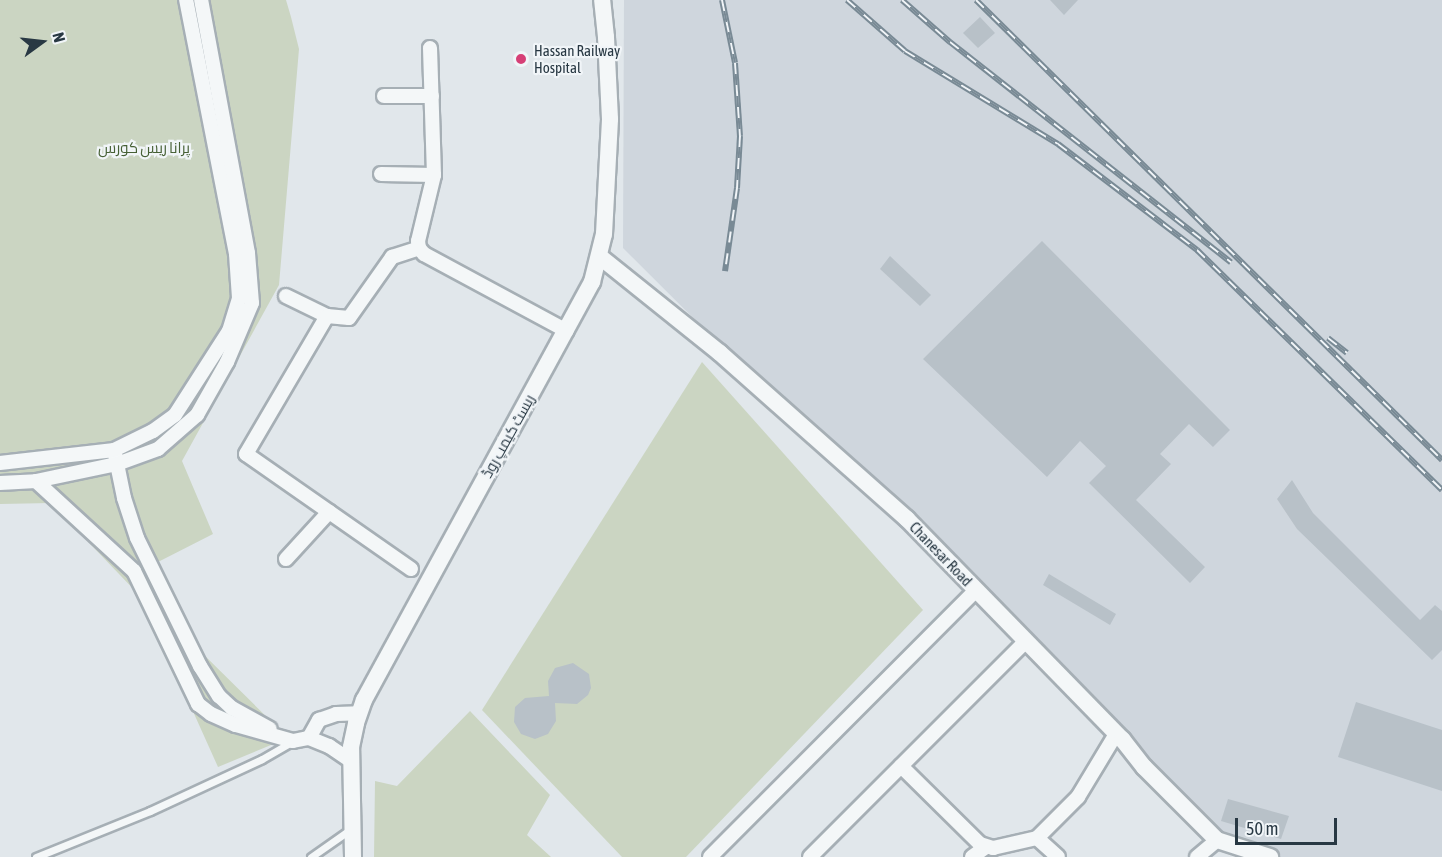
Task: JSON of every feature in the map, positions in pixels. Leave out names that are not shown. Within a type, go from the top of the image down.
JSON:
[{"type":"street","points":[[0,463],[116,457],[175,416],[229,331],[239,298],[236,254],[186,0]]},
{"type":"street","points":[[0,483],[36,480],[116,457],[158,449],[197,415],[227,362],[252,303],[248,253],[201,0]]},
{"type":"street","name":"ریسٹ کیمپ روڈ","points":[[353,857],[351,761],[359,712],[405,622],[592,282],[604,234],[610,119],[602,0]]},
{"type":"street","points":[[430,48],[434,175],[417,241],[419,248],[424,254],[567,331]]},
{"type":"street","points":[[384,96],[432,96]]},
{"type":"street","points":[[381,174],[434,175]]},
{"type":"street","points":[[286,296],[327,316],[349,318],[392,257],[419,248]]},
{"type":"street","name":"Chanesar Road","points":[[598,256],[729,361],[907,519],[1116,734],[1144,768],[1217,840],[1270,857]]},
{"type":"street","points":[[327,316],[246,454],[411,569]]},
{"type":"street","points":[[116,457],[124,498],[137,538],[200,666],[219,696],[232,708],[293,741]]},
{"type":"street","points":[[36,480],[134,571],[198,704],[211,714],[236,725],[293,741],[309,738],[329,746],[351,761]]},
{"type":"street","points":[[286,559],[329,512]]},
{"type":"street","points":[[710,857],[976,591]]},
{"type":"street","points":[[810,857],[1025,642]]},
{"type":"street","points":[[309,738],[319,720],[336,714],[359,712]]},
{"type":"street","points":[[901,766],[986,847],[993,848],[1037,838],[1078,797],[1116,734]]},
{"type":"street","points":[[1037,838],[1058,857]]},
{"type":"street","points":[[1197,857],[1217,840]]},
{"type":"street","points":[[972,857],[986,847]]},
{"type":"lane","points":[[36,857],[150,811],[262,759],[293,741]]},
{"type":"lane","points":[[311,857],[352,828]]},
{"type":"shaded area","points":[[624,0],[1442,0],[1442,857],[1270,857],[1217,840],[623,248]]},
{"type":"green space","name":"پرانا ریس کورس","points":[[0,0],[286,0],[291,17],[299,49],[279,285],[182,461],[213,534],[158,562],[199,650],[288,738],[218,767],[142,598],[51,503],[0,504]]},
{"type":"green space","points":[[702,362],[923,610],[686,857],[622,857],[482,710]]},
{"type":"green space","points":[[470,711],[550,795],[527,835],[551,857],[374,857],[375,781],[397,786]]},
{"type":"building","points":[[1050,0],[1078,0],[1064,15]]},
{"type":"building","points":[[980,17],[995,33],[978,48],[963,33]]},
{"type":"building","points":[[1042,241],[1230,430],[1213,447],[1189,424],[1160,454],[1171,464],[1136,500],[1205,567],[1190,583],[1089,483],[1106,466],[1080,441],[1047,477],[923,359]]},
{"type":"building","points":[[890,256],[931,295],[920,306],[880,269]]},
{"type":"building","points":[[1292,480],[1313,513],[1420,620],[1435,605],[1442,611],[1442,650],[1432,660],[1297,529],[1277,499]]},
{"type":"building","points":[[1049,574],[1116,614],[1110,625],[1043,585]]},
{"type":"building","points":[[573,663],[589,674],[591,688],[588,695],[577,704],[555,703],[556,721],[548,734],[535,739],[521,734],[514,722],[515,707],[525,698],[549,696],[548,681],[555,668]]},
{"type":"building","points":[[1356,702],[1442,730],[1442,791],[1338,757]]},
{"type":"building","points":[[1228,799],[1289,816],[1281,839],[1221,821]]},
{"type":"railway","points":[[722,0],[735,63],[740,136],[737,188],[725,271]]},
{"type":"railway","points":[[847,0],[905,51],[1058,144],[1197,250],[1442,490]]},
{"type":"railway","points":[[902,0],[950,42],[1231,262]]},
{"type":"railway","points":[[976,0],[1442,460]]},
{"type":"railway","points":[[1328,338],[1347,353]]},
{"type":"place","name":"Hassan Railway Hospital","points":[[521,59]]}]
